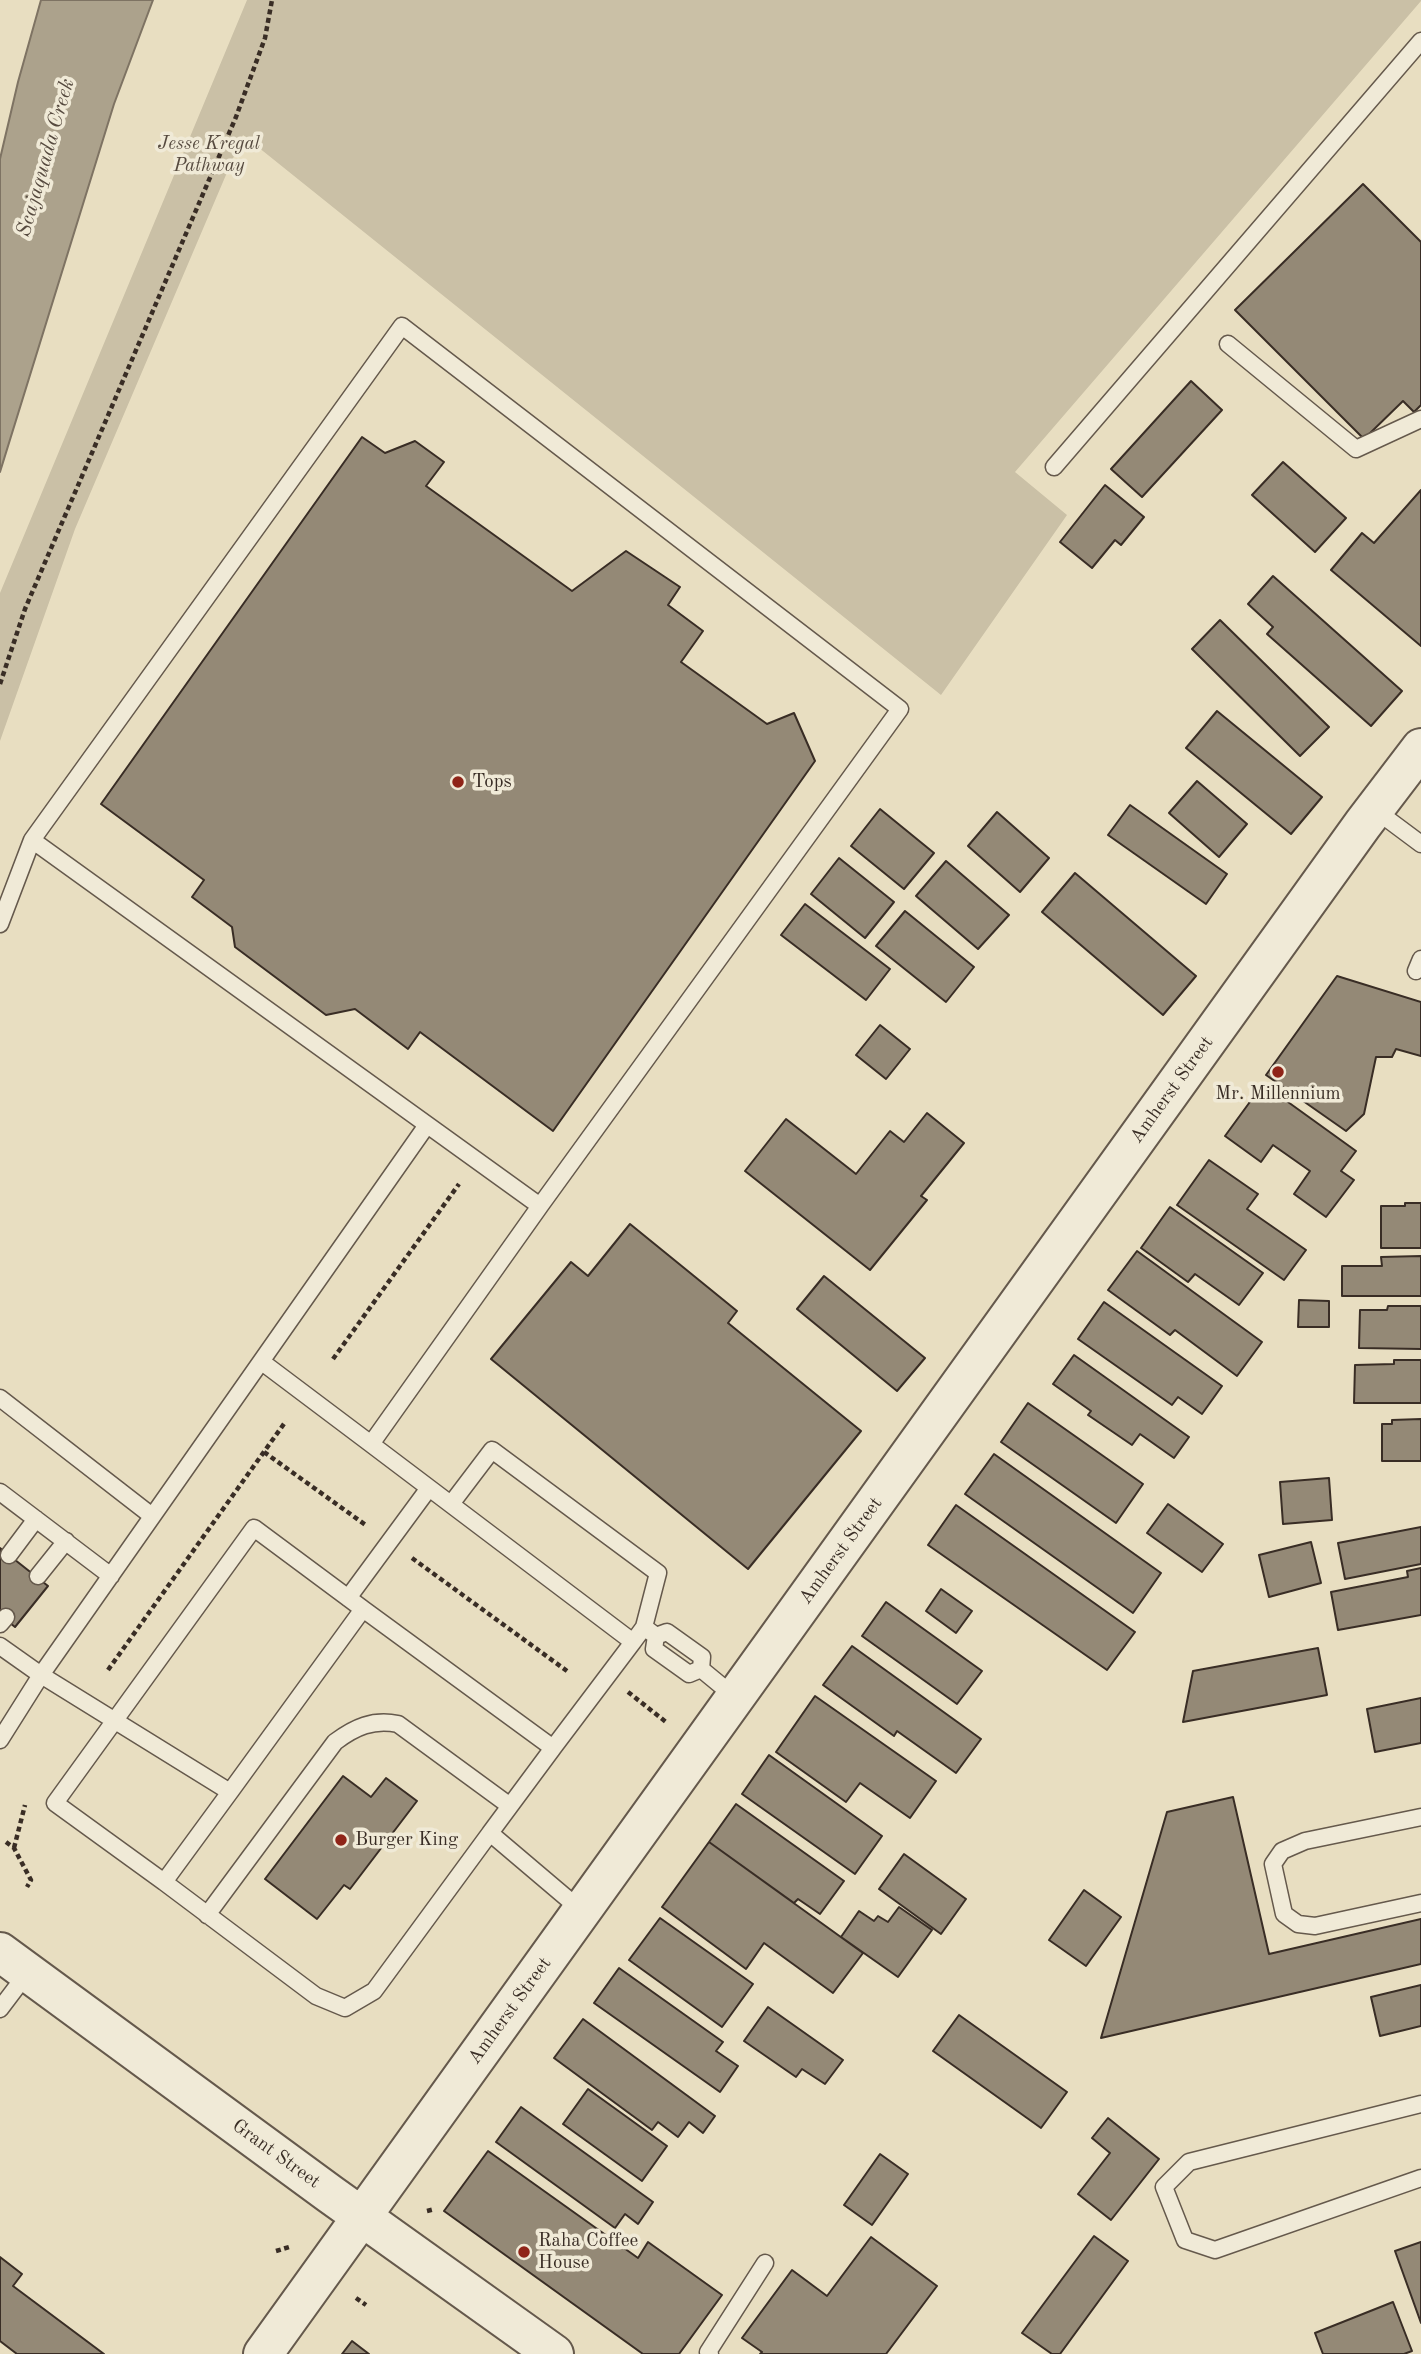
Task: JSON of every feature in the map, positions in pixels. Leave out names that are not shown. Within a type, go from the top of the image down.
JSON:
[{"type":"street","name":"Amherst Street","points":[[263,2354],[1374,809],[1421,748]]},
{"type":"street","name":"Grant Street","points":[[14,1962],[554,2354]]},
{"type":"lane","points":[[1055,467],[1421,41]]},
{"type":"lane","points":[[0,924],[32,840],[402,326],[901,709],[540,1206],[371,1444]]},
{"type":"lane","points":[[1228,344],[1356,449],[1421,419]]},
{"type":"lane","points":[[1374,809],[1421,844]]},
{"type":"lane","points":[[32,840],[540,1206]]},
{"type":"lane","points":[[0,1740],[41,1675],[427,1125]]},
{"type":"lane","points":[[262,1362],[633,1642]]},
{"type":"lane","points":[[0,1398],[152,1516]]},
{"type":"lane","points":[[451,1504],[492,1450],[658,1573],[650,1631]]},
{"type":"lane","points":[[348,1598],[429,1488]]},
{"type":"lane","points":[[0,1492],[111,1576]]},
{"type":"lane","points":[[9,1555],[36,1519]]},
{"type":"lane","points":[[553,1748],[254,1528],[55,1804],[316,1996],[345,2008],[374,1991],[633,1642],[650,1631],[667,1632],[702,1657],[701,1670],[736,1697]]},
{"type":"lane","points":[[38,1576],[65,1541]]},
{"type":"lane","points":[[164,1882],[363,1609]]},
{"type":"lane","points":[[0,1646],[41,1675],[230,1792]]},
{"type":"lane","points":[[207,1914],[335,1742],[367,1723],[383,1721],[398,1724],[510,1806]]},
{"type":"lane","points":[[1421,1816],[1305,1841],[1282,1851],[1273,1864],[1284,1914],[1298,1924],[1315,1926],[1421,1903]]},
{"type":"lane","points":[[490,1833],[582,1911]]},
{"type":"lane","points":[[0,2009],[14,1962]]},
{"type":"lane","points":[[1421,2104],[1189,2162],[1164,2187],[1185,2240],[1216,2250],[1421,2178]]},
{"type":"lane","points":[[708,2353],[765,2263]]},
{"type":"path","points":[[0,684],[25,609],[236,117],[265,38],[272,0]]},
{"type":"path","points":[[333,1359],[456,1188]]},
{"type":"path","points":[[108,1670],[286,1421]]},
{"type":"path","points":[[264,1452],[374,1530]]},
{"type":"path","points":[[412,1558],[567,1671]]},
{"type":"path","points":[[628,1692],[666,1722]]},
{"type":"path","points":[[5,1842],[14,1848],[31,1880],[27,1887]]},
{"type":"path","points":[[427,2211],[435,2209]]},
{"type":"path","points":[[276,2251],[290,2247]]},
{"type":"path","points":[[356,2298],[366,2305]]},
{"type":"green space","name":"Jesse Kregal Pathway","points":[[247,0],[1421,1],[1015,472],[1067,515],[941,695],[243,135],[75,529],[0,741],[0,593]]},
{"type":"water","name":"Scajaquada Creek","points":[[41,0],[153,0],[114,104],[0,472],[0,159]]},
{"type":"building","points":[[1363,184],[1421,242],[1421,405],[1414,412],[1403,401],[1364,439],[1235,310]]},
{"type":"building","points":[[1191,381],[1222,410],[1142,497],[1111,469]]},
{"type":"building","name":"Tops","points":[[362,437],[385,453],[415,441],[444,462],[426,486],[572,591],[626,551],[680,587],[668,605],[703,631],[681,662],[767,724],[794,713],[815,761],[553,1131],[420,1032],[408,1049],[355,1009],[326,1015],[235,947],[232,927],[192,897],[204,880],[101,804]]},
{"type":"building","points":[[1283,462],[1346,518],[1315,552],[1252,495]]},
{"type":"building","points":[[1105,485],[1144,517],[1121,545],[1115,540],[1092,568],[1060,542]]},
{"type":"building","points":[[1421,490],[1421,646],[1331,570],[1362,533],[1374,543]]},
{"type":"building","points":[[1273,576],[1402,691],[1371,726],[1267,634],[1273,627],[1248,604]]},
{"type":"building","points":[[1220,620],[1329,727],[1300,756],[1192,649]]},
{"type":"building","points":[[1217,711],[1322,797],[1291,834],[1186,748]]},
{"type":"building","points":[[1197,781],[1247,824],[1219,857],[1169,813]]},
{"type":"building","points":[[1130,805],[1227,874],[1206,904],[1108,835]]},
{"type":"building","points":[[880,809],[934,853],[904,889],[851,846]]},
{"type":"building","points":[[997,812],[1049,858],[1020,892],[968,846]]},
{"type":"building","points":[[839,858],[894,902],[865,938],[811,894]]},
{"type":"building","points":[[946,861],[1009,915],[978,949],[916,896]]},
{"type":"building","points":[[1075,873],[1196,976],[1163,1015],[1042,912]]},
{"type":"building","points":[[805,904],[890,969],[866,1000],[781,935]]},
{"type":"building","points":[[905,911],[974,967],[946,1002],[876,946]]},
{"type":"building","points":[[1337,976],[1421,1002],[1421,1056],[1396,1049],[1392,1057],[1376,1057],[1364,1114],[1346,1131],[1266,1075]]},
{"type":"building","points":[[880,1025],[910,1049],[886,1079],[856,1055]]},
{"type":"building","points":[[1263,1084],[1356,1151],[1341,1171],[1354,1180],[1326,1217],[1294,1194],[1310,1171],[1273,1145],[1261,1162],[1225,1136]]},
{"type":"building","points":[[927,1113],[964,1143],[921,1196],[927,1200],[870,1270],[745,1171],[786,1119],[856,1174],[890,1131],[904,1142]]},
{"type":"building","points":[[1209,1160],[1258,1194],[1247,1209],[1306,1250],[1284,1280],[1177,1205]]},
{"type":"building","points":[[1405,1203],[1421,1203],[1421,1248],[1381,1248],[1381,1206],[1405,1206]]},
{"type":"building","points":[[1170,1207],[1263,1273],[1239,1305],[1195,1274],[1188,1282],[1141,1248]]},
{"type":"building","points":[[630,1224],[737,1311],[728,1323],[861,1431],[748,1569],[491,1359],[571,1262],[588,1276]]},
{"type":"building","points":[[1137,1251],[1262,1342],[1237,1376],[1175,1330],[1170,1335],[1108,1290]]},
{"type":"building","points":[[1421,1256],[1421,1296],[1342,1296],[1342,1266],[1382,1266],[1381,1257]]},
{"type":"building","points":[[824,1276],[925,1358],[897,1391],[797,1309]]},
{"type":"building","points":[[1299,1300],[1329,1301],[1329,1327],[1298,1327]]},
{"type":"building","points":[[1104,1302],[1222,1386],[1202,1414],[1178,1397],[1172,1405],[1078,1339]]},
{"type":"building","points":[[1388,1306],[1421,1306],[1421,1349],[1359,1348],[1360,1310],[1387,1310]]},
{"type":"building","points":[[1074,1355],[1189,1437],[1174,1458],[1140,1434],[1132,1445],[1088,1415],[1091,1411],[1053,1384]]},
{"type":"building","points":[[1394,1360],[1421,1360],[1421,1403],[1354,1403],[1355,1365],[1394,1364]]},
{"type":"building","points":[[1028,1403],[1143,1484],[1116,1523],[1001,1442]]},
{"type":"building","points":[[1421,1419],[1421,1461],[1382,1461],[1382,1424],[1392,1424],[1392,1420]]},
{"type":"building","points":[[994,1454],[1161,1573],[1133,1613],[965,1494]]},
{"type":"building","points":[[1329,1478],[1332,1520],[1283,1524],[1280,1482]]},
{"type":"building","points":[[1168,1504],[1223,1544],[1202,1572],[1147,1533]]},
{"type":"building","points":[[956,1505],[1135,1632],[1107,1670],[928,1545]]},
{"type":"building","points":[[1421,1527],[1421,1564],[1345,1579],[1338,1543]]},
{"type":"building","points":[[1311,1542],[1321,1583],[1269,1597],[1259,1555]]},
{"type":"building","points":[[0,1548],[48,1586],[15,1627],[0,1615]]},
{"type":"building","points":[[1421,1568],[1421,1615],[1338,1630],[1331,1592],[1408,1577],[1407,1571]]},
{"type":"building","points":[[941,1589],[972,1611],[956,1633],[926,1611]]},
{"type":"building","points":[[886,1602],[982,1671],[957,1704],[862,1636]]},
{"type":"building","points":[[852,1646],[981,1739],[956,1773],[897,1731],[894,1736],[823,1685]]},
{"type":"building","points":[[1318,1648],[1327,1695],[1183,1722],[1193,1671]]},
{"type":"building","points":[[815,1696],[936,1781],[910,1818],[860,1783],[846,1802],[776,1752]]},
{"type":"building","points":[[1421,1698],[1421,1743],[1375,1752],[1367,1709]]},
{"type":"building","points":[[769,1755],[882,1836],[855,1874],[742,1794]]},
{"type":"building","name":"Burger King","points":[[343,1776],[371,1797],[386,1778],[417,1801],[350,1889],[344,1885],[317,1919],[265,1879]]},
{"type":"building","points":[[1233,1797],[1269,1954],[1421,1919],[1421,1964],[1101,2038],[1167,1812]]},
{"type":"building","points":[[736,1804],[844,1881],[820,1914],[798,1899],[794,1903],[709,1842]]},
{"type":"building","points":[[709,1842],[863,1953],[833,1993],[764,1943],[746,1969],[662,1907]]},
{"type":"building","points":[[904,1854],[966,1899],[941,1934],[879,1889]]},
{"type":"building","points":[[1084,1890],[1121,1917],[1086,1966],[1049,1940]]},
{"type":"building","points":[[899,1907],[932,1930],[898,1977],[841,1937],[859,1911],[874,1921],[878,1916],[888,1922]]},
{"type":"building","points":[[660,1918],[753,1984],[722,2027],[629,1960]]},
{"type":"building","points":[[619,1968],[723,2042],[716,2051],[738,2066],[720,2092],[594,2003]]},
{"type":"building","points":[[1421,1985],[1421,2026],[1380,2036],[1371,1997]]},
{"type":"building","points":[[768,2007],[843,2060],[825,2084],[802,2069],[796,2077],[744,2041]]},
{"type":"building","points":[[959,2015],[1067,2092],[1041,2128],[933,2051]]},
{"type":"building","points":[[583,2019],[715,2116],[703,2133],[689,2122],[678,2137],[658,2122],[652,2130],[554,2058]]},
{"type":"building","points":[[588,2089],[667,2146],[642,2181],[563,2124]]},
{"type":"building","points":[[521,2107],[653,2202],[638,2224],[625,2214],[615,2228],[496,2142]]},
{"type":"building","points":[[1108,2118],[1159,2159],[1111,2220],[1078,2194],[1110,2153],[1092,2138]]},
{"type":"building","points":[[488,2151],[638,2258],[648,2242],[722,2295],[679,2354],[643,2354],[444,2211]]},
{"type":"building","points":[[880,2154],[908,2174],[872,2225],[844,2205]]},
{"type":"building","points":[[1094,2236],[1128,2261],[1060,2354],[1052,2354],[1022,2333]]},
{"type":"building","points":[[871,2237],[937,2286],[886,2354],[760,2354],[762,2352],[742,2338],[792,2270],[827,2296]]},
{"type":"building","points":[[1421,2242],[1421,2323],[1395,2251]]},
{"type":"building","points":[[0,2257],[22,2274],[13,2286],[104,2354],[17,2354],[0,2341]]},
{"type":"building","points":[[1393,2302],[1412,2351],[1404,2354],[1323,2354],[1315,2333]]},
{"type":"building","points":[[352,2341],[369,2354],[342,2354]]},
{"type":"place","name":"Tops","points":[[458,782]]},
{"type":"place","name":"Mr. Millennium","points":[[1278,1072]]},
{"type":"place","name":"Burger King","points":[[341,1840]]},
{"type":"place","name":"Raha Coffee House","points":[[524,2252]]}]
